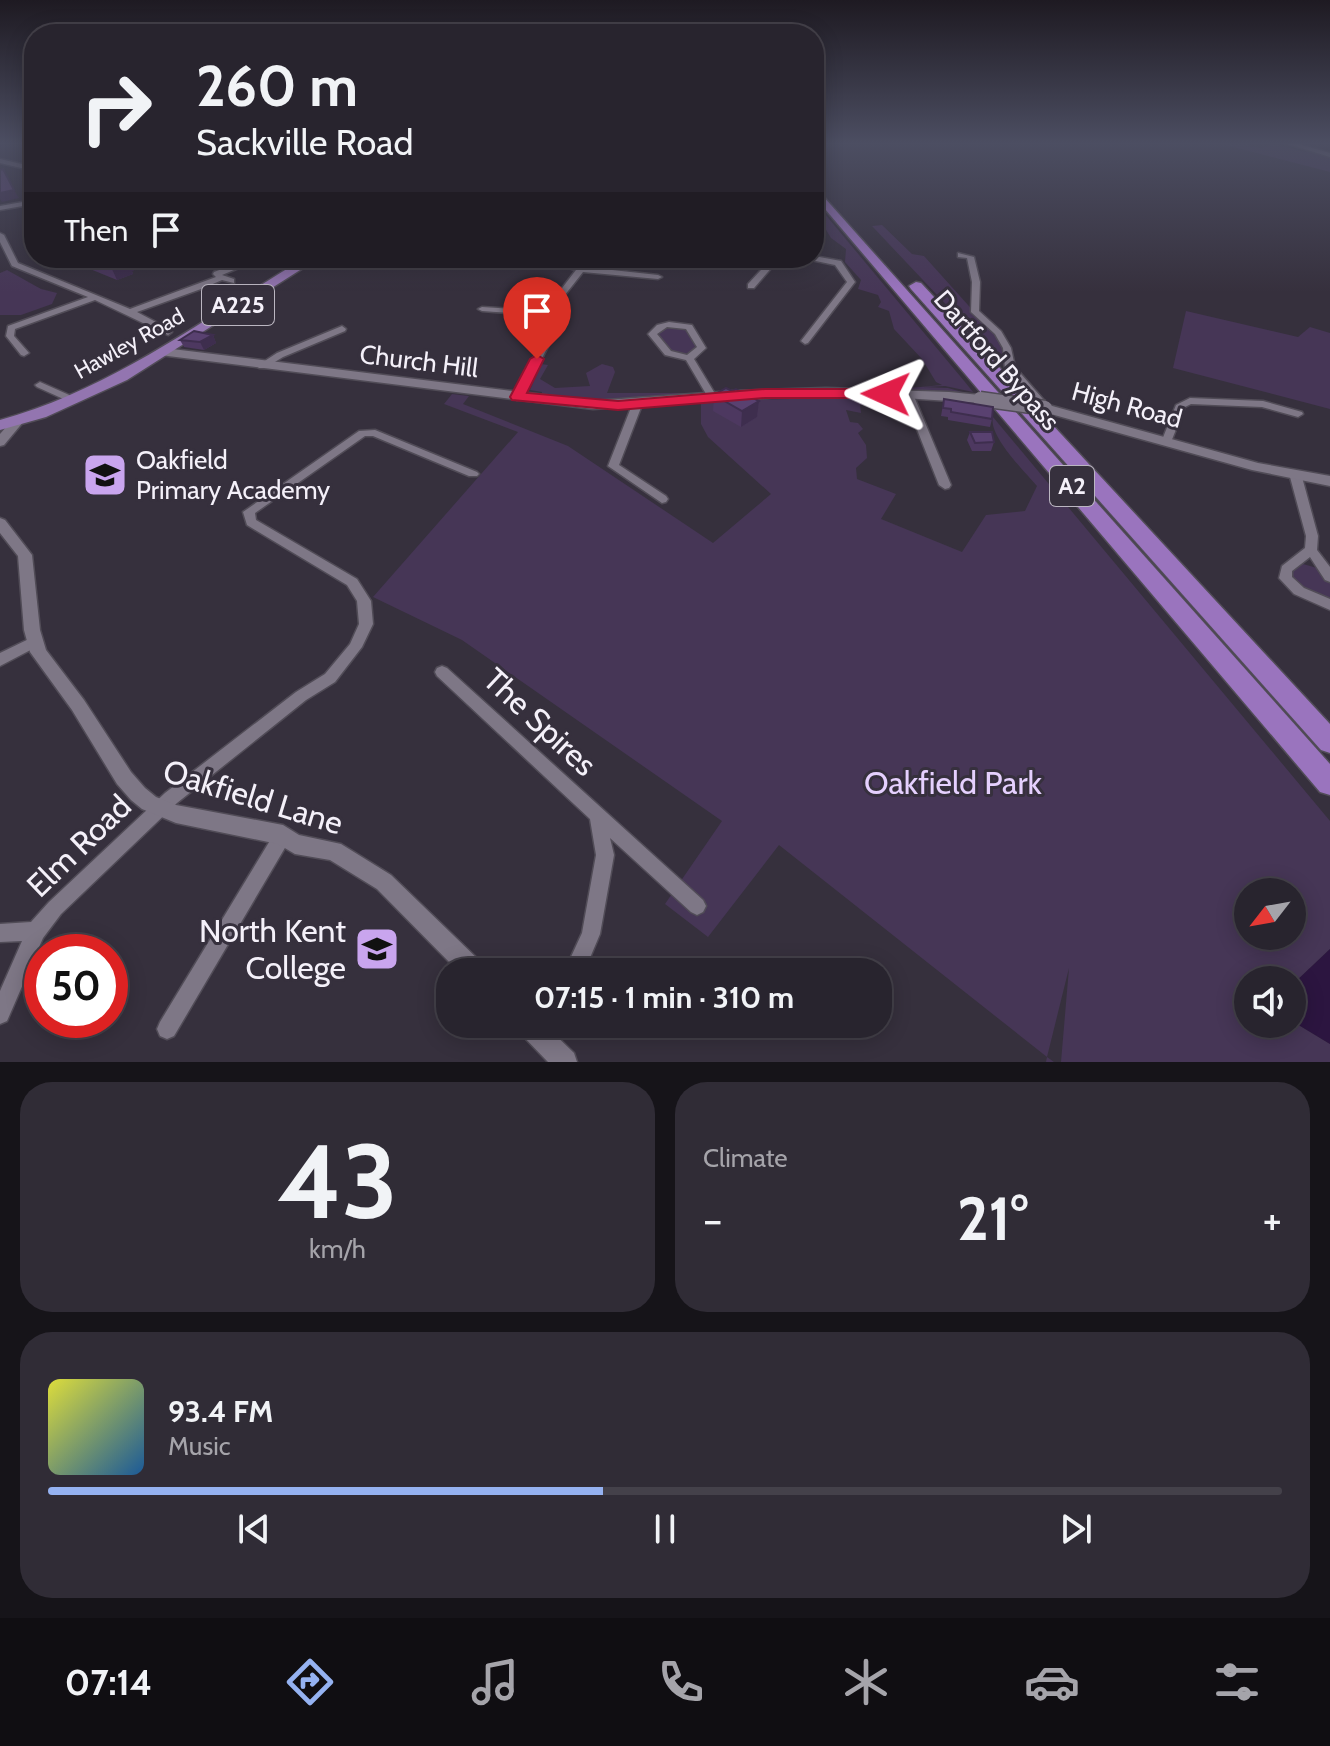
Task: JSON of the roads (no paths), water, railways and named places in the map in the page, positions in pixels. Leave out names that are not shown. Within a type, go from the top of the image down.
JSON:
[{"type":"highway","name":"Dartford Bypass","points":[[831,193],[1330,742]]},
{"type":"highway","name":"Dartford Bypass","points":[[824,201],[1330,783]]},
{"type":"main road","name":"Hawley Road","points":[[0,425],[73,400],[164,352],[297,268]]},
{"type":"main road","name":"Church Hill","points":[[164,352],[593,405],[637,405],[712,397],[802,393],[908,394]]},
{"type":"main road","name":"High Road","points":[[908,394],[1045,408],[1296,477],[1330,481]]},
{"type":"street","points":[[0,208],[24,204]]},
{"type":"street","points":[[0,235],[15,264],[24,268]]},
{"type":"street","points":[[961,255],[970,257],[976,282],[975,312],[998,333],[1007,348],[1010,368],[1045,408]]},
{"type":"street","points":[[805,341],[851,284],[842,266],[824,260]]},
{"type":"street","points":[[24,268],[130,312],[168,332]]},
{"type":"street","points":[[130,312],[227,279],[217,274],[231,268]]},
{"type":"street","points":[[517,397],[551,333],[553,305],[582,268],[658,277]]},
{"type":"street","points":[[751,286],[767,268]]},
{"type":"street","points":[[202,286],[222,297],[243,302]]},
{"type":"street","points":[[24,353],[10,336],[11,328],[93,298]]},
{"type":"street","points":[[482,309],[554,314]]},
{"type":"street","points":[[689,358],[702,348],[689,327],[675,323],[659,325],[652,334],[668,353],[689,358],[712,397]]},
{"type":"street","points":[[262,366],[342,329]]},
{"type":"street","points":[[40,385],[73,400]]},
{"type":"street","points":[[908,394],[945,485]]},
{"type":"street","points":[[1167,440],[1181,405],[1190,401],[1263,404],[1298,414]]},
{"type":"street","points":[[637,405],[613,466],[662,499]]},
{"type":"street","points":[[0,442],[18,421]]},
{"type":"street","name":"Elm Road","points":[[0,1014],[36,931],[60,902],[161,809],[301,696],[330,678],[355,647],[366,624],[364,601],[352,582],[251,522],[249,512],[363,433],[375,433],[473,474]]},
{"type":"street","points":[[1296,477],[1312,536],[1311,550],[1330,577]]},
{"type":"street","name":"Oakfield Lane","points":[[0,523],[25,555],[39,654],[78,705],[124,778],[146,801],[161,809],[283,835],[295,844],[334,851],[384,882],[461,958]]},
{"type":"street","points":[[1311,550],[1286,569],[1285,578],[1299,591],[1330,605]]},
{"type":"street","points":[[0,660],[35,641]]},
{"type":"street","name":"The Spires","points":[[442,672],[697,906]]},
{"type":"street","name":"The Spires","points":[[580,958],[591,934],[605,855],[598,816]]},
{"type":"street","points":[[167,1029],[283,835]]},
{"type":"street","points":[[0,933],[36,931]]},
{"type":"street","points":[[547,1038],[565,1062]]},
{"type":"place","name":"Oakfield Primary Academy","points":[[105,475]]},
{"type":"place","name":"North Kent College","points":[[377,949]]},
{"type":"park label","name":"Oakfield Park","points":[[953,783]]}]
